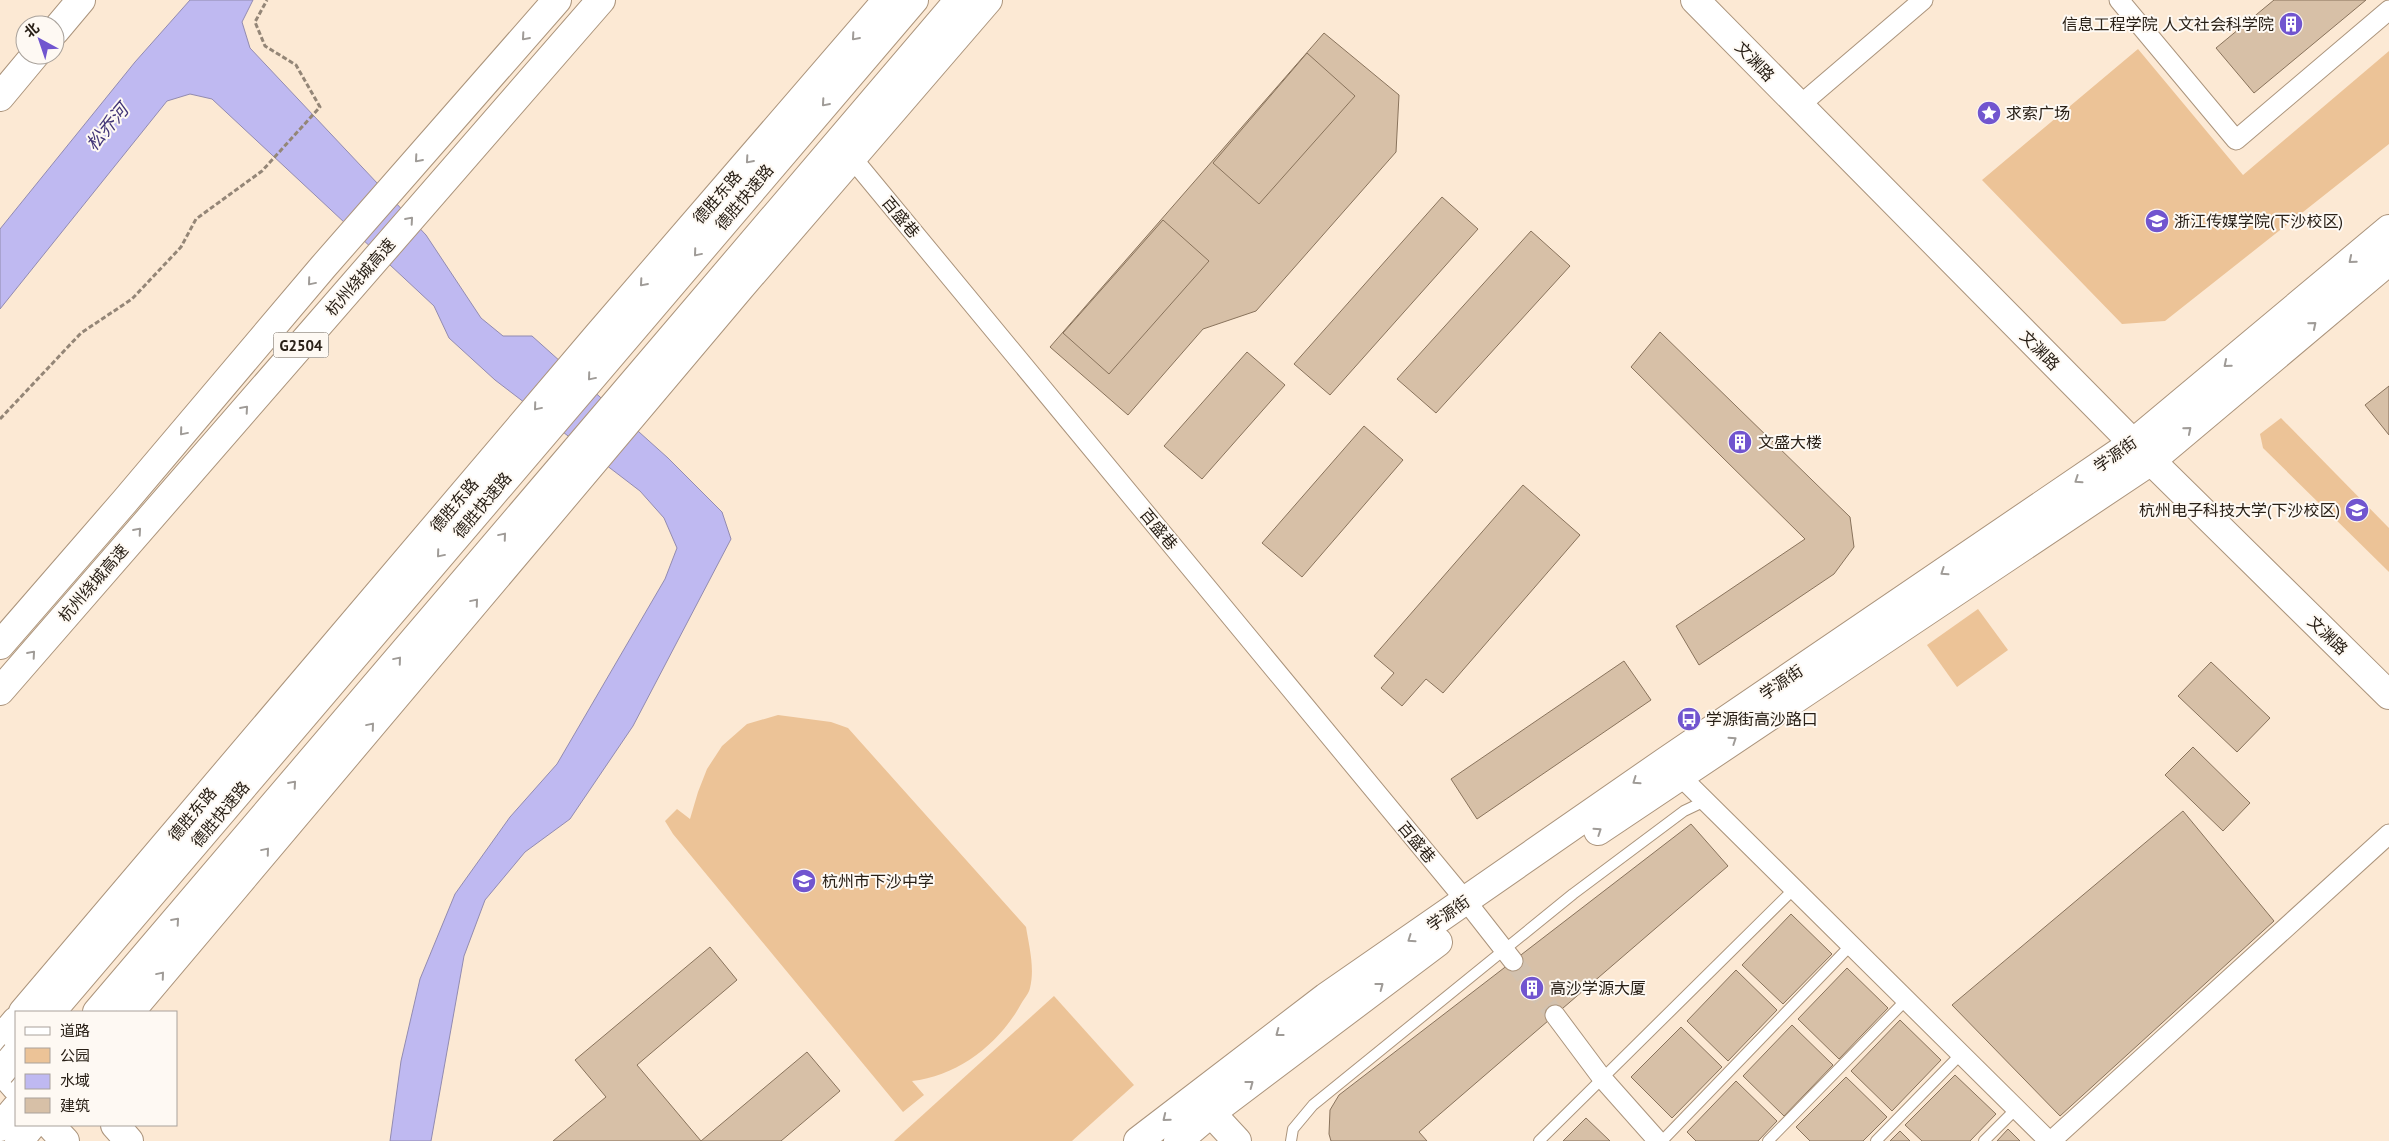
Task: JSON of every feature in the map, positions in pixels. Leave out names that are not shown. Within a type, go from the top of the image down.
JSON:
[{"type":"main road","points":[[65,19],[81,0]]},
{"type":"main road","name":"杭州绕城高速","points":[[0,645],[323,267],[557,0]]},
{"type":"main road","name":"杭州绕城高速","points":[[0,690],[601,0]]},
{"type":"main road","name":"德胜东路","points":[[25,1011],[598,334],[887,0]]},
{"type":"main road","name":"德胜快速路","points":[[52,1011],[914,0]]},
{"type":"main road","points":[[99,1011],[959,0]]},
{"type":"main road","points":[[131,1011],[852,158],[988,0]]},
{"type":"main road","name":"文渊路","points":[[1695,0],[2142,452],[2389,695]]},
{"type":"main road","points":[[0,97],[27,65]]},
{"type":"main road","name":"学源街","points":[[2142,452],[2389,229]]},
{"type":"main road","name":"学源街","points":[[1138,1141],[1203,1104],[1471,907],[1673,768],[2142,452],[2389,261]]},
{"type":"main road","points":[[0,1040],[15,1022]]},
{"type":"main road","points":[[15,1055],[0,1071],[15,1086]]},
{"type":"main road","points":[[1203,1104],[1237,1141]]},
{"type":"main road","name":"学源街","points":[[1178,1141],[1203,1104]]},
{"type":"main road","points":[[0,1127],[15,1109]]},
{"type":"main road","points":[[19,1141],[31,1126]]},
{"type":"main road","points":[[51,1126],[65,1141]]},
{"type":"main road","points":[[116,1126],[129,1141]]},
{"type":"street","points":[[1799,106],[1923,0]]},
{"type":"street","points":[[2120,0],[2236,140],[2389,10]]},
{"type":"street","name":"百盛巷","points":[[852,158],[1471,907],[1508,956]]},
{"type":"street","points":[[1673,768],[2050,1141],[2389,834]]},
{"type":"street","points":[[1555,1015],[1602,1078],[1658,1141]]},
{"type":"lane","points":[[1291,1141],[1293,1129],[1313,1105],[1508,956],[1574,894],[1684,811],[1705,801]]},
{"type":"lane","points":[[1539,1141],[1794,889]]},
{"type":"lane","points":[[1662,1141],[1851,945]]},
{"type":"lane","points":[[1768,1141],[1906,1000]]},
{"type":"lane","points":[[1876,1141],[1961,1054]]},
{"type":"lane","points":[[1984,1141],[2016,1109]]},
{"type":"path","points":[[0,419],[81,334],[132,299],[181,247],[196,219],[262,171],[320,108],[296,66],[265,46],[255,22],[267,0]]},
{"type":"green space","points":[[2138,49],[2243,175],[2389,51],[2389,144],[2165,321],[2122,324],[1982,180]]},
{"type":"green space","points":[[2281,418],[2389,528],[2389,572],[2263,448],[2260,434]]},
{"type":"green space","points":[[1978,609],[2008,650],[1957,687],[1927,645]]},
{"type":"green space","points":[[778,715],[831,722],[848,728],[1026,927],[1031,957],[1032,973],[1030,988],[1012,1019],[989,1045],[976,1056],[945,1072],[929,1078],[912,1081],[924,1095],[903,1112],[673,834],[665,821],[677,809],[690,819],[707,769],[722,746],[747,724]]},
{"type":"green space","points":[[1054,996],[1134,1085],[1072,1141],[894,1141]]},
{"type":"water","name":"松乔河","points":[[190,0],[253,0],[242,22],[250,48],[426,235],[481,318],[503,336],[532,336],[668,458],[722,512],[731,539],[633,726],[570,819],[525,852],[485,900],[464,956],[431,1141],[390,1141],[401,1061],[420,979],[455,894],[510,817],[557,764],[665,579],[677,548],[664,518],[640,491],[495,380],[449,338],[434,306],[212,99],[190,94],[167,101],[0,309],[0,229],[135,62]]},
{"type":"building","name":"信息工程学院 人文社会科学院","points":[[2274,0],[2366,0],[2254,93],[2216,48]]},
{"type":"building","points":[[1324,33],[1399,95],[1396,152],[1256,311],[1203,329],[1128,415],[1050,347]]},
{"type":"building","points":[[1307,53],[1355,96],[1259,204],[1213,163]]},
{"type":"building","points":[[1442,197],[1478,229],[1330,395],[1294,364]]},
{"type":"building","points":[[1163,220],[1209,261],[1109,374],[1063,333]]},
{"type":"building","points":[[1531,231],[1570,266],[1436,413],[1397,379]]},
{"type":"building","name":"文盛大楼","points":[[1660,332],[1850,517],[1854,547],[1834,574],[1699,665],[1676,626],[1805,539],[1631,367]]},
{"type":"building","points":[[1247,352],[1285,385],[1202,479],[1164,446]]},
{"type":"building","points":[[2389,386],[2389,435],[2365,405]]},
{"type":"building","points":[[1364,426],[1403,460],[1302,577],[1262,543]]},
{"type":"building","points":[[1523,485],[1580,535],[1443,693],[1426,679],[1402,706],[1381,688],[1394,673],[1374,656]]},
{"type":"building","points":[[1624,661],[1651,700],[1477,819],[1451,779]]},
{"type":"building","points":[[2211,662],[2270,718],[2237,752],[2178,696]]},
{"type":"building","points":[[2193,747],[2250,803],[2223,831],[2165,775]]},
{"type":"building","points":[[2183,811],[2274,921],[2060,1116],[1952,1005]]},
{"type":"building","name":"高沙学源大厦","points":[[1691,824],[1728,866],[1419,1132],[1427,1141],[1331,1141],[1329,1134],[1330,1110],[1339,1095]]},
{"type":"building","points":[[1791,914],[1832,954],[1783,1004],[1742,965]]},
{"type":"building","points":[[710,947],[737,980],[637,1065],[701,1141],[553,1141],[606,1097],[575,1060]]},
{"type":"building","points":[[1847,968],[1888,1008],[1839,1059],[1798,1019]]},
{"type":"building","points":[[1736,970],[1777,1010],[1728,1061],[1687,1021]]},
{"type":"building","points":[[1900,1020],[1941,1060],[1892,1111],[1851,1071]]},
{"type":"building","points":[[1792,1025],[1833,1065],[1784,1116],[1743,1076]]},
{"type":"building","points":[[1681,1027],[1722,1067],[1672,1118],[1631,1077]]},
{"type":"building","points":[[807,1052],[840,1091],[781,1141],[701,1141]]},
{"type":"building","points":[[1955,1075],[1996,1114],[1970,1141],[1922,1141],[1905,1125]]},
{"type":"building","points":[[1846,1077],[1887,1117],[1863,1141],[1810,1141],[1796,1127]]},
{"type":"building","points":[[1736,1081],[1777,1121],[1758,1141],[1696,1141],[1687,1132]]},
{"type":"building","points":[[1586,1118],[1610,1141],[1563,1141]]},
{"type":"building","points":[[2008,1129],[2020,1141],[1997,1141]]},
{"type":"building","points":[[1900,1131],[1910,1141],[1890,1141]]},
{"type":"tunnel","points":[[1513,961],[1555,1015]]},
{"type":"place","name":"信息工程学院 人文社会科学院","points":[[2291,24]]},
{"type":"place","name":"求索广场","points":[[1989,113]]},
{"type":"place","name":"浙江传媒学院(下沙校区)","points":[[2157,221]]},
{"type":"place","name":"文盛大楼","points":[[1740,442]]},
{"type":"place","name":"杭州电子科技大学(下沙校区)","points":[[2357,510]]},
{"type":"place","name":"学源街高沙路口","points":[[1689,719]]},
{"type":"place","name":"杭州市下沙中学","points":[[804,881]]},
{"type":"place","name":"高沙学源大厦","points":[[1532,988]]}]
